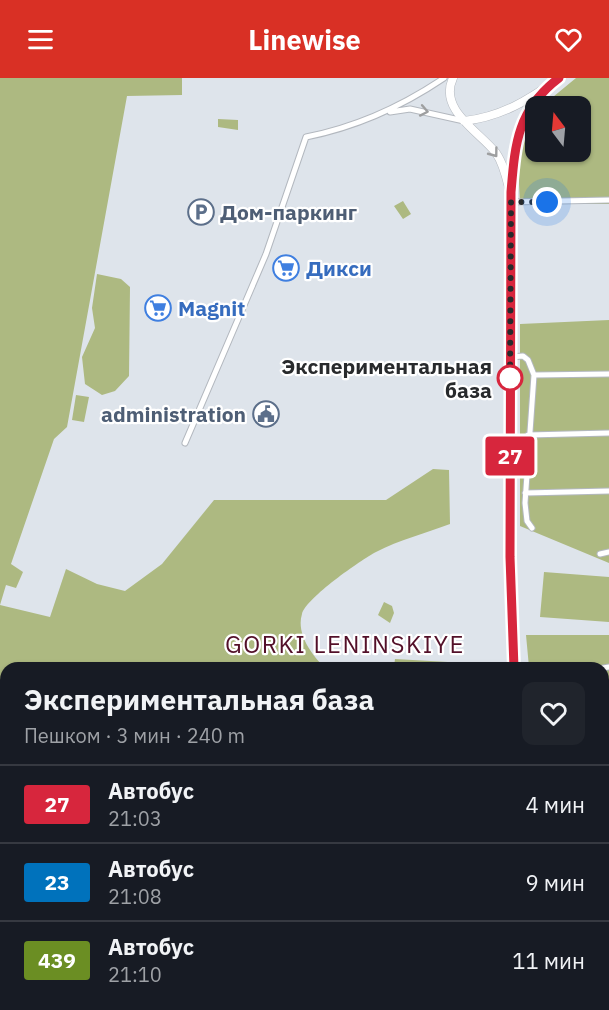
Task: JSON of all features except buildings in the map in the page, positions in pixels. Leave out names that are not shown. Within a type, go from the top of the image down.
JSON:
[{"type":"main road","points":[[453,78],[449,92],[464,121],[497,154],[511,192]]},
{"type":"main road","points":[[464,121],[505,112],[559,78]]},
{"type":"main road","points":[[514,662],[510,557],[511,192],[515,143],[522,119],[551,84]]},
{"type":"street","points":[[185,443],[264,261],[306,137],[345,129],[382,114],[444,78]]},
{"type":"street","points":[[382,114],[410,109],[464,121]]},
{"type":"street","points":[[511,202],[609,200]]},
{"type":"street","points":[[510,357],[523,356],[528,360],[534,375],[525,493],[527,521],[532,528]]},
{"type":"street","points":[[534,375],[609,374]]},
{"type":"street","points":[[528,435],[609,433]]},
{"type":"street","points":[[525,493],[609,491]]},
{"type":"street","points":[[600,554],[609,552]]},
{"type":"green space","points":[[0,78],[182,78],[182,95],[127,96],[67,427],[54,439],[11,564],[23,572],[16,588],[6,585],[0,605]]},
{"type":"green space","points":[[576,78],[609,78],[609,204],[520,204],[519,156],[525,129],[525,162],[591,162],[591,96],[554,96]]},
{"type":"green space","points":[[218,119],[238,120],[238,130],[218,127]]},
{"type":"green space","points":[[403,201],[411,214],[403,219],[394,206]]},
{"type":"green space","points":[[97,274],[121,279],[130,287],[129,376],[115,391],[102,395],[85,384],[82,357],[95,328],[92,308]]},
{"type":"green space","points":[[609,320],[609,563],[520,526],[520,324]]},
{"type":"green space","points":[[76,395],[89,397],[84,422],[72,420]]},
{"type":"green space","points":[[433,469],[449,470],[450,524],[376,552],[335,580],[306,607],[302,614],[301,628],[306,643],[319,662],[0,662],[0,605],[50,617],[66,569],[97,584],[125,591],[162,564],[214,500],[386,500]]},
{"type":"green space","points":[[544,572],[609,577],[609,622],[540,617]]},
{"type":"green space","points":[[384,602],[392,606],[394,613],[390,623],[378,615]]},
{"type":"green space","points":[[526,635],[609,635],[609,662],[529,662]]},
{"type":"green space","points":[[395,659],[448,662],[395,662]]},
{"type":"bus line","name":"27","points":[[514,662],[510,557],[511,192],[515,143],[522,119],[531,105],[559,78]]},
{"type":"place","name":"Дом-паркинг","points":[[201,212]]},
{"type":"place","name":"Дикси","points":[[286,268]]},
{"type":"place","name":"Magnit","points":[[158,308]]},
{"type":"place","name":"Экспериментальная база","points":[[510,378]]},
{"type":"place","name":"administration","points":[[266,414]]},
{"type":"district","name":"GORKI LENINSKIYE","points":[[345,644]]},
{"type":"route","points":[[510,378],[510,382],[511,202],[547,202]]}]
